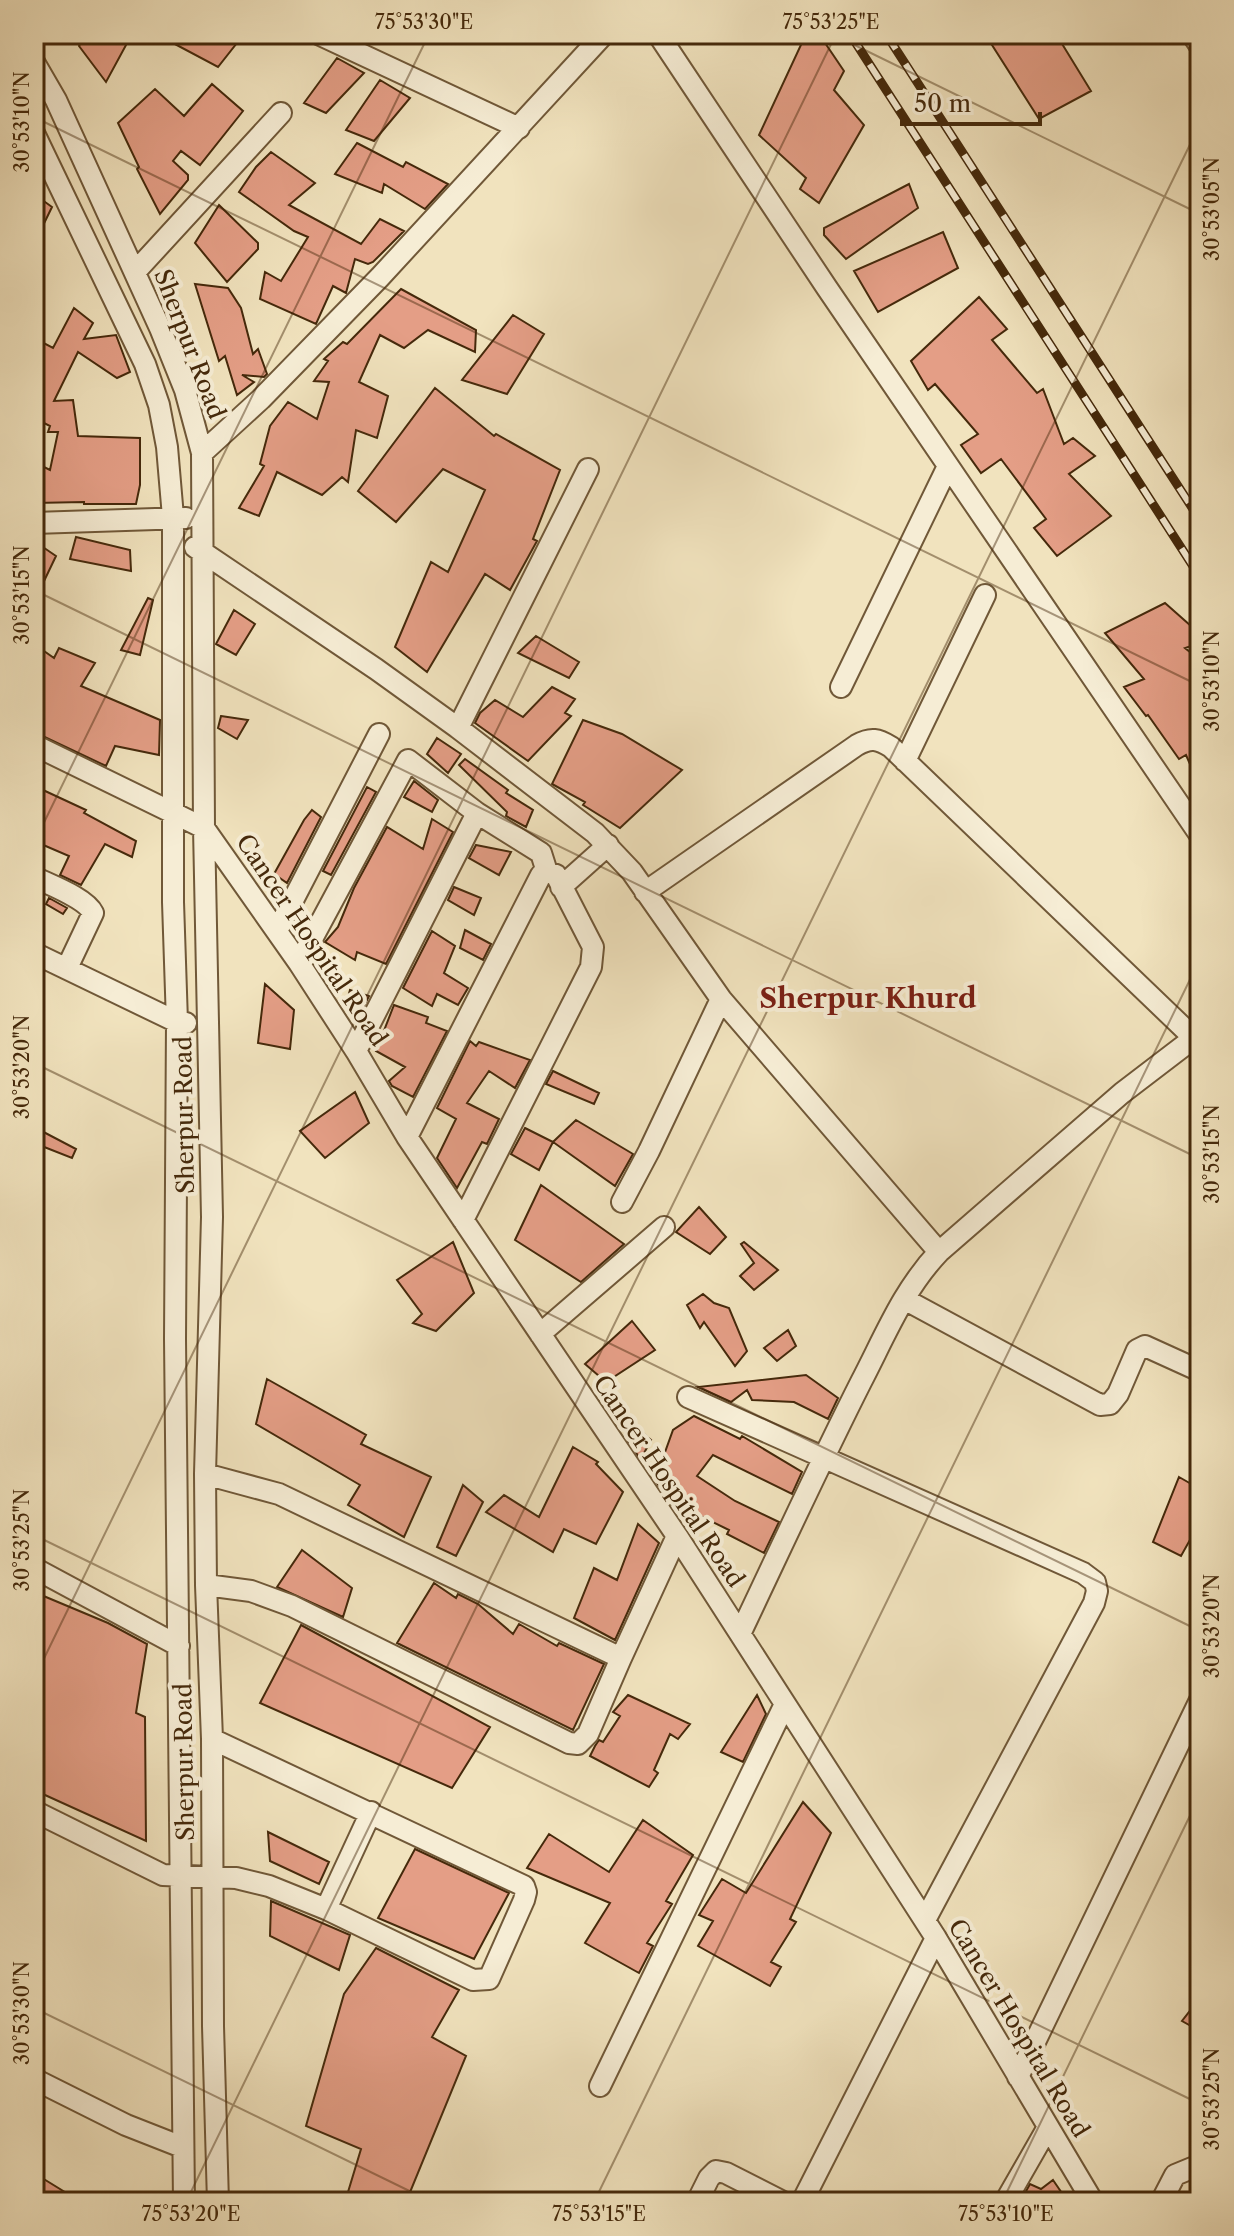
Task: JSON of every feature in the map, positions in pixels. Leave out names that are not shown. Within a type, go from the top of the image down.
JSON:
[{"type":"street","points":[[318,34],[519,128]]},
{"type":"street","points":[[202,453],[261,399],[380,277],[604,34]]},
{"type":"street","points":[[658,34],[1200,835]]},
{"type":"street","points":[[1192,34],[1200,46]]},
{"type":"street","name":"Sherpur Road","points":[[34,62],[56,100],[135,272],[185,390],[202,453],[204,828],[212,1217],[205,1474],[206,1585],[212,1739],[218,2202]]},
{"type":"street","points":[[135,272],[281,113]]},
{"type":"street","name":"Sherpur Road","points":[[34,133],[145,364],[159,405],[167,447],[173,527],[173,902],[177,1022],[175,1339],[184,2202]]},
{"type":"street","points":[[841,687],[948,466]]},
{"type":"street","points":[[458,728],[588,469]]},
{"type":"street","points":[[34,523],[173,527],[202,518]]},
{"type":"street","points":[[173,527],[458,728],[608,845],[632,872],[721,999],[939,1252]]},
{"type":"street","points":[[905,761],[985,595]]},
{"type":"street","points":[[277,931],[379,734]]},
{"type":"street","points":[[645,892],[868,739],[879,740],[891,747],[1198,1039],[1122,1093],[939,1252],[916,1277],[824,1455],[740,1634]]},
{"type":"street","name":"Cancer Hospital Road","points":[[34,745],[204,828],[299,963],[407,1137],[677,1536],[930,1929],[1093,2202]]},
{"type":"street","points":[[299,963],[408,760],[477,813],[541,853],[593,947],[591,967],[463,1220]]},
{"type":"street","points":[[356,1051],[477,813]]},
{"type":"street","points":[[554,880],[608,845]]},
{"type":"street","points":[[407,1137],[541,875],[554,880]]},
{"type":"street","points":[[34,877],[90,907],[93,913],[67,968]]},
{"type":"street","points":[[34,953],[177,1022],[208,1025]]},
{"type":"street","points":[[622,1202],[721,999]]},
{"type":"street","points":[[540,1334],[664,1227]]},
{"type":"street","points":[[904,1299],[1100,1405],[1110,1404],[1118,1394],[1137,1350],[1145,1346],[1200,1371]]},
{"type":"street","points":[[688,1397],[1083,1573],[1095,1582],[1097,1591],[1094,1603],[930,1929],[802,2202]]},
{"type":"street","points":[[205,1474],[279,1494],[621,1658]]},
{"type":"street","points":[[206,1585],[251,1591],[292,1606],[569,1743],[578,1744],[588,1734],[677,1536]]},
{"type":"street","points":[[34,1568],[179,1646]]},
{"type":"street","points":[[1018,2077],[1200,1700]]},
{"type":"street","points":[[600,2086],[785,1704]]},
{"type":"street","points":[[34,1811],[163,1875],[236,1878],[269,1886],[326,1909],[473,1980],[483,1982],[494,1972],[524,1900],[524,1886],[212,1739]]},
{"type":"street","points":[[326,1909],[371,1812]]},
{"type":"street","points":[[34,2079],[126,2125],[182,2147]]},
{"type":"street","points":[[183,2118],[216,2117]]},
{"type":"street","points":[[1005,2202],[1048,2127]]},
{"type":"street","points":[[1161,2202],[1175,2175],[1200,2168]]},
{"type":"street","points":[[697,2202],[716,2171],[783,2202]]},
{"type":"building","points":[[86,34],[132,34],[106,82],[79,46]]},
{"type":"building","points":[[156,34],[244,34],[218,67]]},
{"type":"building","points":[[806,34],[819,34],[844,71],[834,90],[864,125],[819,203],[800,189],[806,178],[759,135]]},
{"type":"building","points":[[985,34],[1056,34],[1091,91],[1039,119]]},
{"type":"building","points":[[337,58],[364,73],[326,113],[304,103]]},
{"type":"building","points":[[380,80],[410,98],[374,141],[346,130]]},
{"type":"building","points":[[212,84],[243,111],[200,165],[181,151],[173,161],[188,175],[188,180],[160,214],[118,123],[155,89],[184,116]]},
{"type":"building","points":[[357,143],[403,167],[406,162],[448,184],[425,209],[384,184],[382,193],[335,174]]},
{"type":"building","points":[[271,152],[315,183],[289,205],[361,244],[380,219],[404,231],[373,262],[368,264],[355,259],[346,293],[333,286],[316,324],[260,299],[265,272],[281,281],[308,237],[294,231],[239,192]]},
{"type":"building","points":[[909,184],[918,208],[846,259],[824,235],[824,228]]},
{"type":"building","points":[[34,194],[52,207],[34,244]]},
{"type":"building","points":[[219,205],[258,243],[258,249],[227,282],[195,243]]},
{"type":"building","points":[[943,232],[958,268],[878,312],[854,271]]},
{"type":"building","points":[[195,284],[228,288],[241,308],[253,354],[258,349],[267,374],[264,377],[242,375],[254,382],[237,395],[225,356],[219,361]]},
{"type":"building","points":[[401,289],[476,330],[475,352],[428,330],[404,348],[380,335],[359,382],[388,396],[377,438],[356,430],[348,482],[342,477],[322,495],[277,472],[259,516],[239,508],[264,466],[260,464],[270,426],[288,402],[317,419],[329,382],[314,381],[328,361],[324,359],[343,342],[347,344]]},
{"type":"building","points":[[979,297],[1007,329],[992,340],[1037,393],[1043,389],[1064,444],[1073,438],[1095,456],[1069,474],[1111,516],[1057,556],[1034,528],[1046,519],[1001,459],[981,473],[961,445],[978,434],[935,384],[928,390],[911,361]]},
{"type":"building","points":[[74,308],[93,323],[84,339],[116,335],[130,372],[117,378],[78,352],[54,401],[73,400],[78,436],[140,438],[140,485],[136,504],[34,503],[34,462],[50,470],[58,432],[48,432],[50,426],[34,418],[34,386],[42,370],[34,366],[34,338],[53,348]]},
{"type":"building","points":[[513,315],[544,334],[507,394],[462,380]]},
{"type":"building","points":[[435,388],[494,436],[496,434],[560,470],[533,539],[537,541],[510,590],[485,574],[427,672],[395,647],[431,562],[448,572],[485,490],[443,469],[396,522],[358,491]]},
{"type":"building","points":[[76,537],[130,550],[131,571],[70,559]]},
{"type":"building","points":[[34,541],[56,556],[34,602]]},
{"type":"building","points":[[148,598],[153,600],[140,655],[121,650]]},
{"type":"building","points":[[1165,603],[1200,634],[1200,643],[1185,648],[1200,660],[1200,787],[1186,755],[1179,759],[1124,687],[1144,679],[1105,633]]},
{"type":"building","points":[[234,610],[255,624],[236,655],[216,644]]},
{"type":"building","points":[[536,636],[579,662],[569,678],[518,653]]},
{"type":"building","points":[[34,644],[54,658],[59,648],[95,663],[81,686],[160,720],[159,755],[115,746],[106,766],[34,732]]},
{"type":"building","points":[[552,687],[575,699],[565,713],[571,716],[528,761],[475,723],[480,713],[495,700],[523,717]]},
{"type":"building","points":[[221,716],[248,720],[237,739],[218,728]]},
{"type":"building","points":[[583,720],[622,734],[682,770],[620,828],[583,805],[585,802],[552,784]]},
{"type":"building","points":[[437,738],[461,754],[448,773],[427,754]]},
{"type":"building","points":[[465,759],[508,790],[506,793],[533,810],[526,827],[506,816],[507,812],[459,765]]},
{"type":"building","points":[[414,781],[438,800],[432,812],[404,797]]},
{"type":"building","points":[[367,787],[376,792],[331,875],[323,871]]},
{"type":"building","points":[[43,790],[86,810],[84,813],[136,841],[132,857],[105,844],[81,885],[60,875],[69,856],[34,841],[34,813]]},
{"type":"building","points":[[312,810],[321,817],[287,883],[274,874]]},
{"type":"building","points":[[432,819],[453,832],[386,964],[357,952],[355,960],[325,942],[338,927],[354,888],[387,827],[423,849]]},
{"type":"building","points":[[476,845],[511,852],[499,875],[469,858]]},
{"type":"building","points":[[454,887],[481,898],[474,915],[448,900]]},
{"type":"building","points":[[49,898],[67,908],[63,914],[46,904]]},
{"type":"building","points":[[465,930],[491,944],[483,960],[460,948]]},
{"type":"building","points":[[432,931],[455,946],[444,973],[468,988],[458,1005],[437,994],[432,1006],[403,988]]},
{"type":"building","points":[[265,984],[294,1010],[290,1049],[258,1043]]},
{"type":"building","points":[[350,990],[369,996],[361,1012],[346,1004]]},
{"type":"building","points":[[394,1005],[428,1017],[426,1023],[447,1031],[413,1097],[392,1086],[389,1081],[405,1067],[376,1051]]},
{"type":"building","points":[[470,1041],[476,1046],[479,1042],[530,1060],[515,1088],[489,1071],[467,1103],[499,1119],[487,1144],[482,1142],[457,1188],[437,1158],[456,1119],[437,1108]]},
{"type":"building","points":[[553,1071],[599,1093],[594,1104],[546,1084]]},
{"type":"building","points":[[355,1092],[369,1123],[325,1158],[300,1131]]},
{"type":"building","points":[[576,1120],[633,1154],[615,1186],[553,1142]]},
{"type":"building","points":[[34,1127],[76,1149],[72,1158],[34,1143]]},
{"type":"building","points":[[525,1128],[553,1142],[539,1170],[511,1154]]},
{"type":"building","points":[[541,1185],[624,1244],[581,1282],[515,1240]]},
{"type":"building","points":[[699,1207],[726,1237],[710,1254],[676,1232]]},
{"type":"building","points":[[453,1242],[474,1293],[436,1331],[413,1323],[422,1314],[397,1280]]},
{"type":"building","points":[[744,1242],[778,1270],[754,1290],[740,1276],[754,1263],[741,1244]]},
{"type":"building","points":[[703,1294],[714,1303],[729,1308],[747,1351],[735,1366],[704,1322],[700,1328],[687,1305]]},
{"type":"building","points":[[632,1321],[655,1350],[606,1382],[585,1364]]},
{"type":"building","points":[[788,1330],[796,1346],[777,1361],[764,1348]]},
{"type":"building","points":[[806,1375],[838,1398],[828,1419],[794,1402],[752,1400],[747,1390],[731,1402],[698,1387]]},
{"type":"building","points":[[267,1379],[366,1435],[361,1444],[431,1477],[404,1537],[348,1505],[360,1485],[256,1424]]},
{"type":"building","points":[[694,1416],[740,1439],[742,1436],[802,1472],[792,1494],[713,1455],[697,1476],[735,1501],[779,1522],[764,1553],[727,1534],[729,1530],[676,1504],[674,1508],[655,1480],[673,1430]]},
{"type":"building","points":[[643,1433],[651,1440],[642,1457],[639,1457],[628,1441]]},
{"type":"building","points":[[573,1447],[598,1462],[596,1464],[623,1492],[596,1544],[564,1529],[553,1552],[486,1512],[504,1495],[539,1517]]},
{"type":"building","points":[[1179,1477],[1200,1489],[1200,1522],[1181,1556],[1153,1542]]},
{"type":"building","points":[[463,1485],[483,1502],[456,1556],[437,1547]]},
{"type":"building","points":[[638,1524],[659,1543],[615,1640],[574,1618],[594,1568],[617,1580]]},
{"type":"building","points":[[302,1550],[352,1588],[343,1617],[277,1587]]},
{"type":"building","points":[[434,1583],[456,1598],[458,1594],[478,1604],[513,1634],[519,1624],[557,1646],[559,1643],[604,1664],[573,1730],[397,1643]]},
{"type":"building","points":[[34,1592],[108,1623],[147,1644],[136,1713],[145,1717],[146,1841],[34,1790]]},
{"type":"building","points":[[301,1625],[490,1727],[452,1788],[260,1703]]},
{"type":"building","points":[[628,1695],[690,1724],[678,1739],[670,1734],[654,1770],[658,1773],[649,1787],[590,1756],[620,1716],[613,1712]]},
{"type":"building","points":[[757,1695],[766,1714],[743,1762],[721,1752]]},
{"type":"building","points":[[803,1802],[831,1833],[790,1919],[796,1922],[771,1962],[781,1967],[770,1986],[698,1946],[713,1921],[699,1915],[722,1879],[746,1893]]},
{"type":"building","points":[[643,1820],[693,1855],[666,1901],[672,1904],[647,1943],[653,1946],[639,1973],[585,1943],[610,1903],[527,1868],[549,1834],[609,1872]]},
{"type":"building","points":[[268,1832],[329,1862],[319,1884],[270,1861]]},
{"type":"building","points":[[415,1849],[509,1893],[474,1959],[378,1918]]},
{"type":"building","points":[[271,1901],[350,1935],[339,1970],[270,1936]]},
{"type":"building","points":[[376,1948],[459,1990],[432,2037],[466,2056],[406,2202],[345,2202],[361,2149],[306,2126],[344,1994]]},
{"type":"building","points":[[1200,1998],[1200,2031],[1182,2021]]},
{"type":"building","points":[[34,2173],[81,2202],[34,2202]]},
{"type":"building","points":[[1053,2180],[1068,2202],[1020,2202],[1030,2184],[1041,2189]]},
{"type":"railway","points":[[850,34],[1200,577]]},
{"type":"railway","points":[[886,34],[1200,520]]},
{"type":"district","name":"Sherpur Khurd","points":[[868,998]]}]
